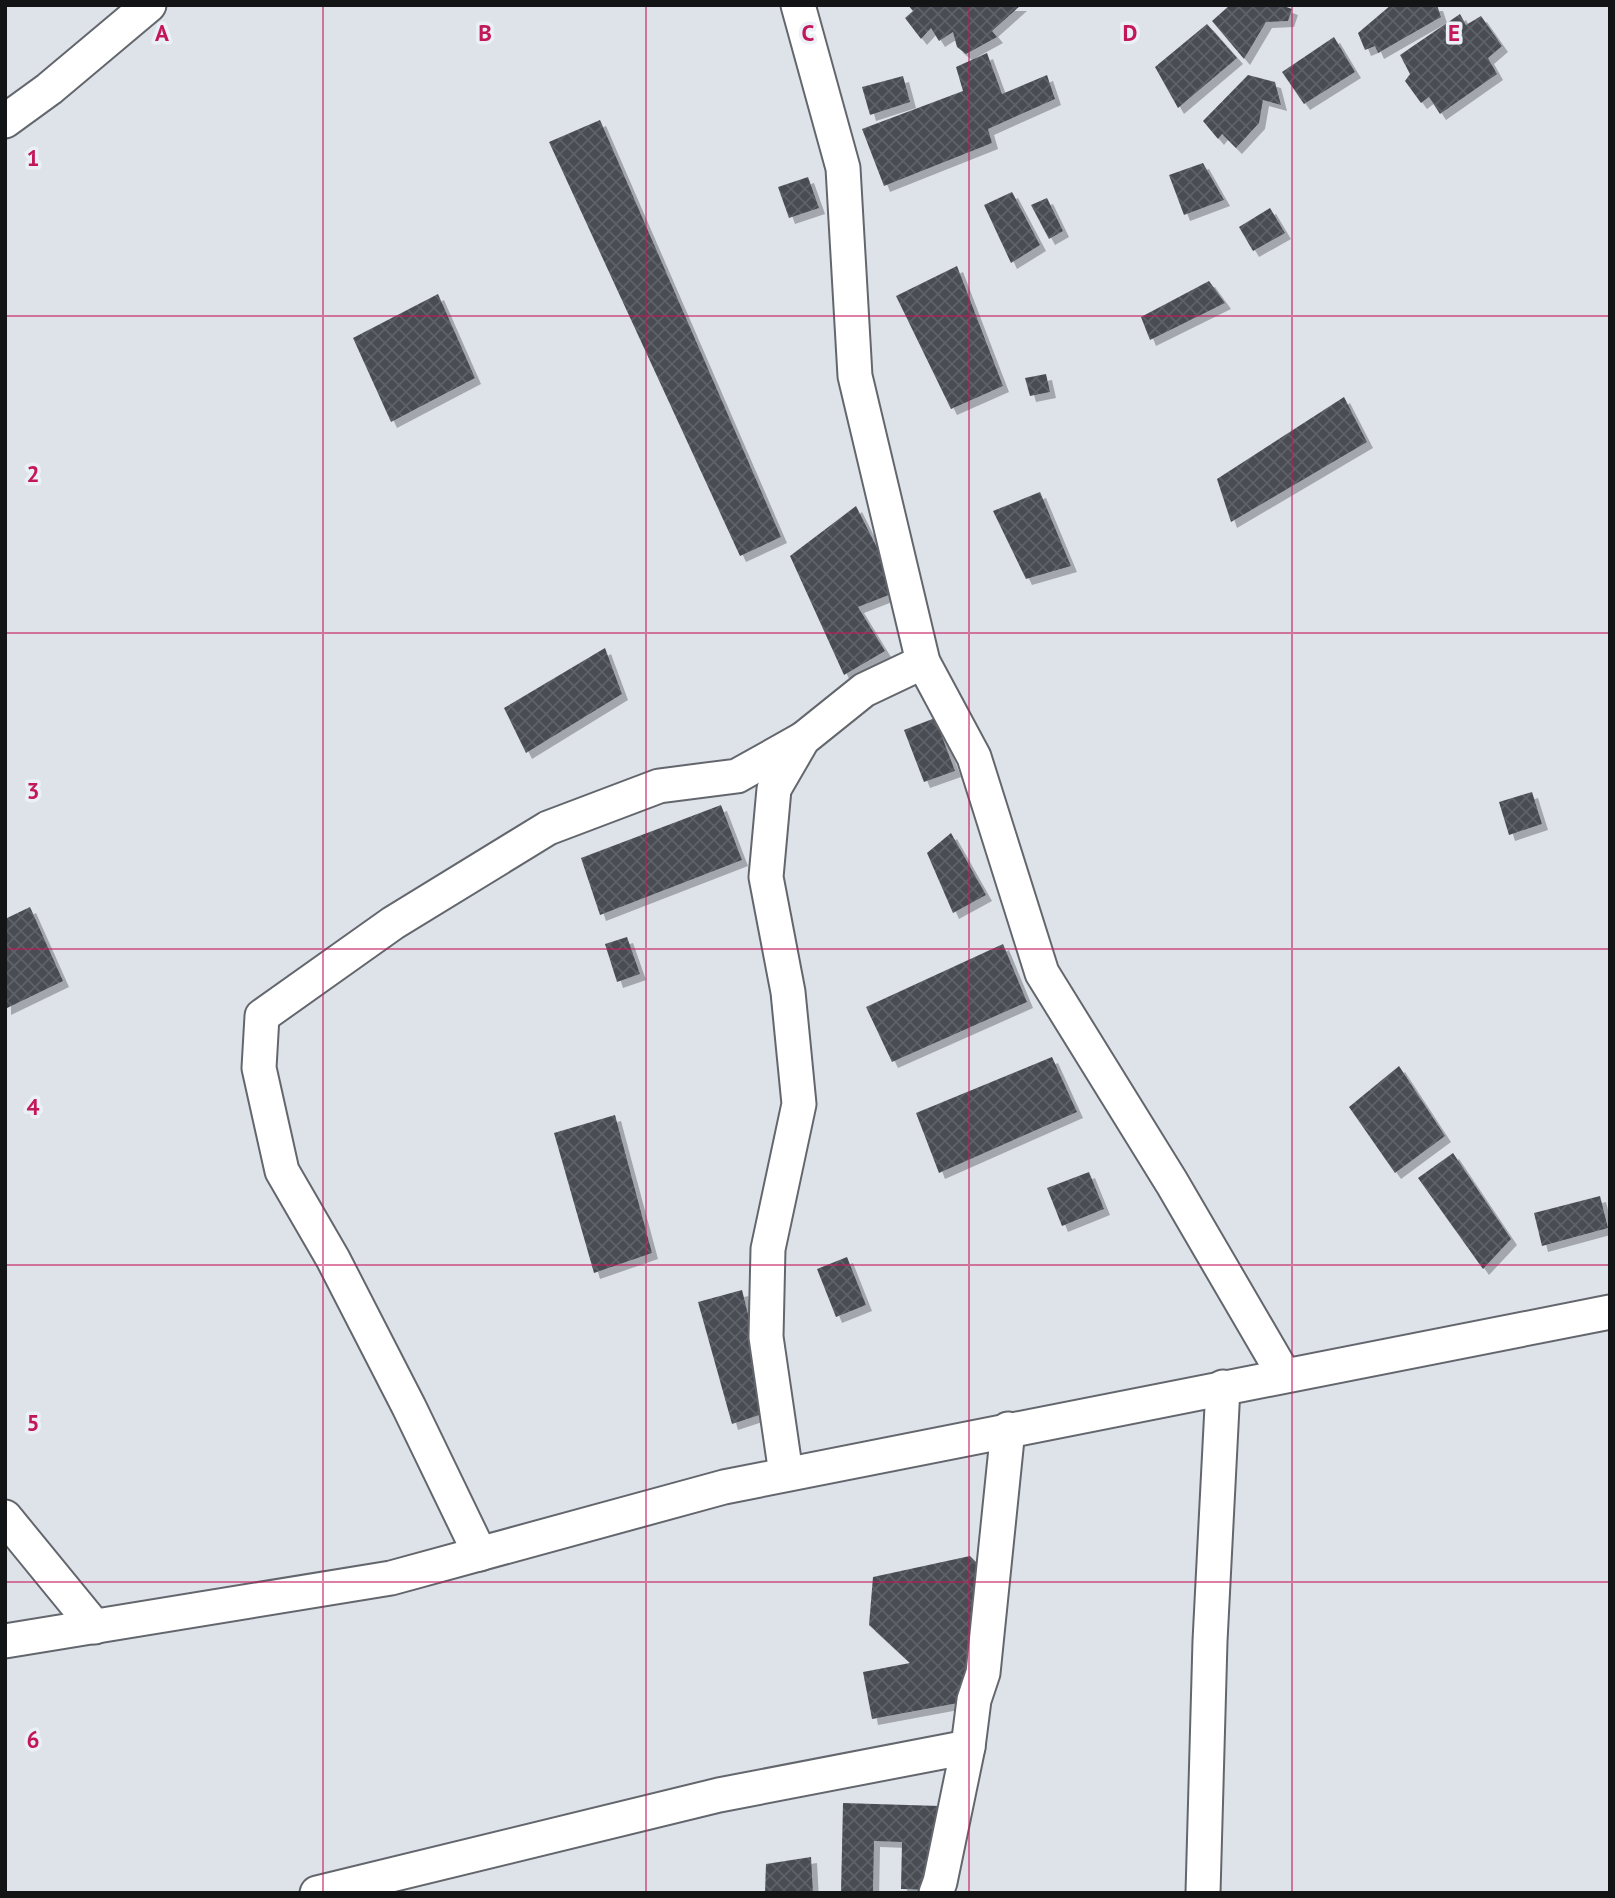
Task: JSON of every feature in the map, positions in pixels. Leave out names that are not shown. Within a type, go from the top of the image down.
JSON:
[{"type":"street","points":[[5,121],[49,89],[149,5]]},
{"type":"street","points":[[798,5],[843,168],[855,376],[923,662],[974,757],[1041,973],[1172,1183],[1284,1375]]},
{"type":"street","points":[[480,1554],[333,1259],[282,1171],[259,1068],[262,1016],[393,923],[548,828],[659,786],[737,776],[803,739],[864,690],[923,662]]},
{"type":"street","points":[[786,1474],[766,1337],[768,1249],[799,1104],[788,992],[766,877],[774,789],[803,739]]},
{"type":"street","points":[[5,1641],[391,1578],[723,1487],[1610,1312]]},
{"type":"street","points":[[1203,1893],[1210,1641],[1223,1387]]},
{"type":"street","points":[[936,1893],[968,1747],[974,1700],[983,1673],[1008,1429]]},
{"type":"street","points":[[5,1517],[94,1627]]},
{"type":"street","points":[[317,1893],[719,1795],[968,1747]]},
{"type":"building","points":[[908,5],[1021,5],[992,31],[997,37],[966,54],[957,47],[953,32],[939,41],[931,28],[921,39],[905,18],[913,11]]},
{"type":"building","points":[[1230,5],[1281,5],[1292,9],[1288,21],[1266,22],[1244,59],[1212,21]]},
{"type":"building","points":[[1391,5],[1437,5],[1441,17],[1378,53],[1375,46],[1365,50],[1358,33]]},
{"type":"building","points":[[1460,14],[1466,25],[1481,16],[1502,46],[1488,58],[1497,74],[1440,114],[1429,97],[1421,103],[1405,81],[1410,74],[1400,55]]},
{"type":"building","points":[[1207,24],[1237,58],[1178,108],[1155,67]]},
{"type":"building","points":[[1334,37],[1355,72],[1304,104],[1282,72]]},
{"type":"building","points":[[987,53],[1002,94],[1047,75],[1055,99],[988,129],[992,143],[884,186],[862,129],[963,91],[956,67]]},
{"type":"building","points":[[1248,75],[1275,82],[1281,105],[1263,100],[1259,123],[1236,148],[1222,134],[1218,139],[1203,121]]},
{"type":"building","points":[[903,76],[910,102],[870,115],[862,87]]},
{"type":"building","points":[[600,120],[781,537],[740,556],[549,142]]},
{"type":"building","points":[[1203,163],[1224,200],[1184,215],[1169,175]]},
{"type":"building","points":[[808,177],[819,208],[789,218],[778,187]]},
{"type":"building","points":[[1012,192],[1040,245],[1011,263],[984,205]]},
{"type":"building","points":[[1047,198],[1063,231],[1049,239],[1031,205]]},
{"type":"building","points":[[1270,208],[1285,233],[1253,251],[1239,227]]},
{"type":"building","points":[[957,266],[1003,386],[951,409],[896,296]]},
{"type":"building","points":[[1209,281],[1225,303],[1150,340],[1141,317]]},
{"type":"building","points":[[438,294],[475,378],[391,422],[353,338]]},
{"type":"building","points":[[1046,374],[1050,392],[1030,396],[1025,378]]},
{"type":"building","points":[[1344,397],[1367,442],[1231,522],[1217,479]]},
{"type":"building","points":[[1040,492],[1071,566],[1026,579],[993,511]]},
{"type":"building","points":[[856,506],[899,591],[858,607],[885,651],[844,675],[790,556]]},
{"type":"building","points":[[605,648],[622,694],[526,753],[504,708]]},
{"type":"building","points":[[935,718],[955,771],[924,782],[904,730]]},
{"type":"building","points":[[1532,792],[1542,824],[1509,835],[1499,802]]},
{"type":"building","points":[[721,805],[742,860],[600,915],[581,858]]},
{"type":"building","points":[[951,833],[986,895],[953,913],[927,853]]},
{"type":"building","points":[[30,907],[63,981],[5,1009],[5,919]]},
{"type":"building","points":[[627,937],[640,974],[617,982],[605,944]]},
{"type":"building","points":[[1003,944],[1027,1002],[892,1062],[866,1007]]},
{"type":"building","points":[[1052,1057],[1077,1112],[939,1173],[916,1113]]},
{"type":"building","points":[[1399,1066],[1445,1136],[1395,1173],[1349,1107]]},
{"type":"building","points":[[615,1115],[652,1253],[594,1273],[554,1133]]},
{"type":"building","points":[[1453,1153],[1511,1239],[1483,1269],[1418,1178]]},
{"type":"building","points":[[1089,1172],[1104,1209],[1062,1226],[1047,1188]]},
{"type":"building","points":[[1600,1196],[1608,1228],[1542,1246],[1534,1213]]},
{"type":"building","points":[[847,1257],[866,1305],[836,1317],[817,1269]]},
{"type":"building","points":[[742,1290],[772,1411],[732,1424],[698,1302]]},
{"type":"building","points":[[970,1556],[981,1567],[974,1700],[872,1719],[863,1672],[910,1663],[869,1625],[873,1577]]},
{"type":"building","points":[[843,1803],[940,1806],[938,1890],[901,1889],[902,1842],[874,1841],[873,1893],[841,1893]]},
{"type":"building","points":[[811,1857],[813,1893],[765,1893],[766,1864]]}]
